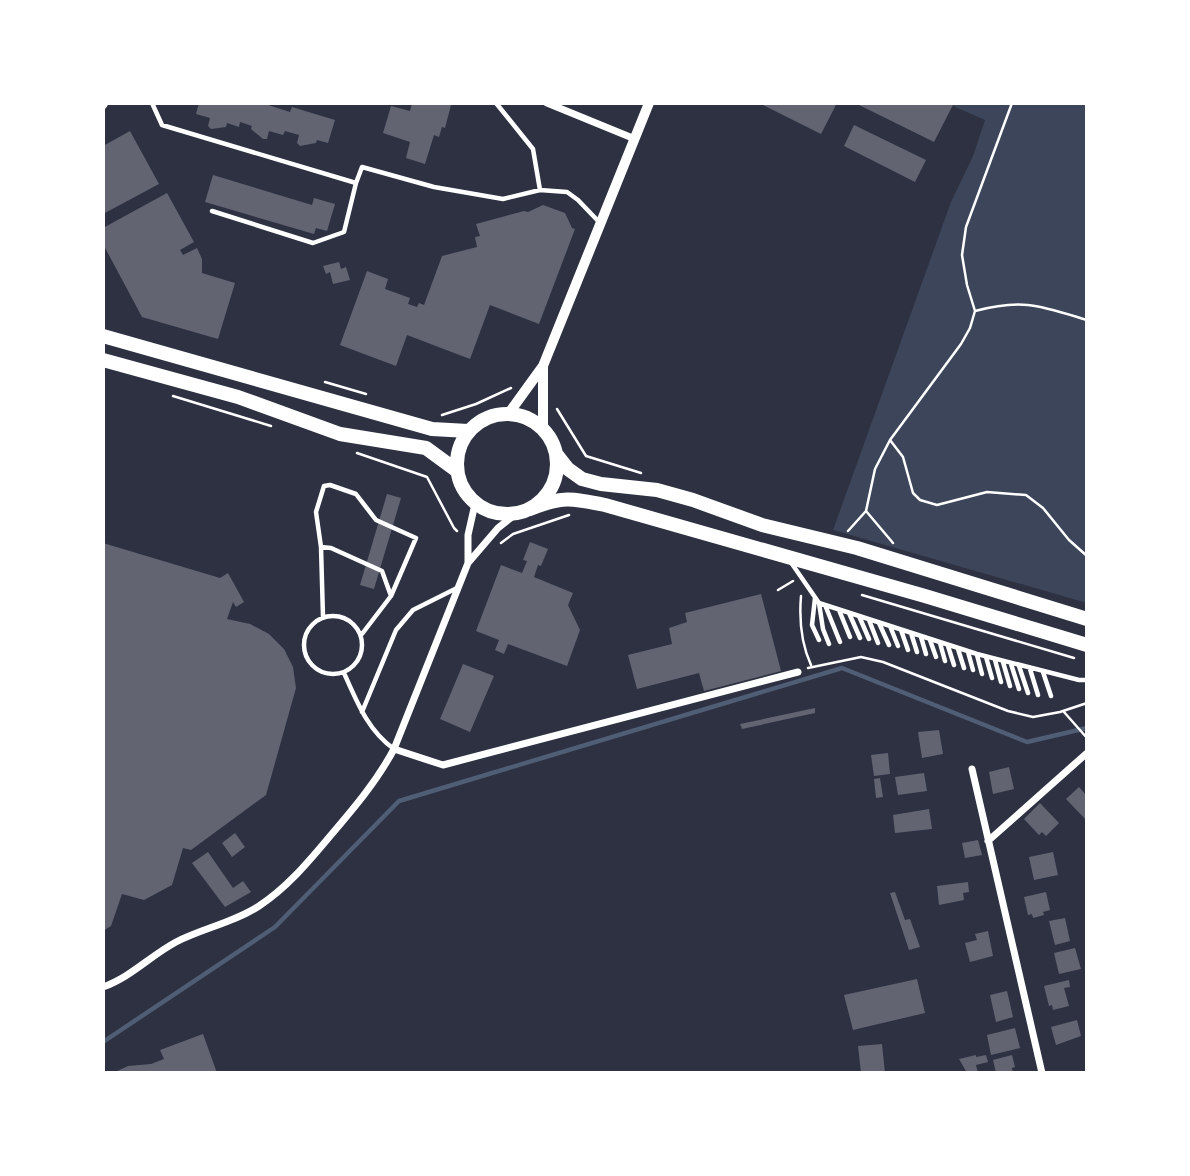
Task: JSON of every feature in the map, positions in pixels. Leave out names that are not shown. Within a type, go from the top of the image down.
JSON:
[{"type":"main road","points":[[103,336],[432,429],[468,431]]},
{"type":"main road","points":[[103,360],[238,397],[340,434],[426,448],[456,470]]},
{"type":"main road","points":[[1087,619],[857,548],[762,525],[657,489],[601,484],[582,479],[568,469],[557,455],[551,438],[543,429],[522,415],[509,413],[489,416],[468,431],[458,450],[456,470],[463,491],[475,504],[492,513],[511,515],[554,500],[577,499],[1087,645]]},
{"type":"main road","points":[[523,511],[547,495],[556,477],[557,455]]},
{"type":"street","points":[[547,103],[635,139]]},
{"type":"street","points":[[509,413],[543,366],[649,103]]},
{"type":"street","points":[[543,366],[543,429]]},
{"type":"street","points":[[468,563],[468,535],[475,504]]},
{"type":"street","points":[[103,987],[136,971],[172,944],[194,932],[226,923],[258,907],[285,887],[359,802],[394,749],[468,563],[499,528],[523,511]]},
{"type":"street","points":[[394,749],[443,765],[798,672]]},
{"type":"street","points":[[988,841],[1087,753]]},
{"type":"street","points":[[972,769],[1042,1073]]},
{"type":"lane","points":[[152,103],[162,125],[356,183]]},
{"type":"lane","points":[[496,103],[533,149],[540,190]]},
{"type":"lane","points":[[212,211],[313,243],[344,232],[362,167],[434,187],[503,199],[540,190],[553,190],[574,196],[601,224]]},
{"type":"lane","points":[[323,617],[321,547],[316,512],[324,486],[330,485],[356,494],[376,520],[416,538],[391,596],[362,634],[363,650],[357,664],[344,673],[329,675],[309,665],[304,640],[310,626],[323,617],[338,615],[353,622],[362,634]]},
{"type":"lane","points":[[321,547],[331,548],[382,571],[391,596]]},
{"type":"lane","points":[[788,558],[822,604],[840,642]]},
{"type":"lane","points":[[362,712],[396,630],[413,610],[458,587]]},
{"type":"lane","points":[[815,597],[812,625],[819,640]]},
{"type":"lane","points":[[822,604],[986,657],[1087,680]]},
{"type":"lane","points":[[822,604],[823,629],[830,644]]},
{"type":"lane","points":[[839,609],[850,637]]},
{"type":"lane","points":[[849,612],[860,638]]},
{"type":"lane","points":[[859,616],[869,639]]},
{"type":"lane","points":[[868,619],[878,643]]},
{"type":"lane","points":[[878,622],[889,645]]},
{"type":"lane","points":[[889,626],[898,646]]},
{"type":"lane","points":[[901,629],[908,650]]},
{"type":"lane","points":[[911,633],[917,652]]},
{"type":"lane","points":[[921,636],[926,654]]},
{"type":"lane","points":[[930,639],[936,657]]},
{"type":"lane","points":[[939,642],[945,661]]},
{"type":"lane","points":[[948,645],[954,665]]},
{"type":"lane","points":[[958,648],[964,668]]},
{"type":"lane","points":[[968,651],[973,670]]},
{"type":"lane","points":[[977,654],[982,674]]},
{"type":"lane","points":[[986,657],[992,678]]},
{"type":"lane","points":[[995,659],[1001,682]]},
{"type":"lane","points":[[1003,661],[1010,686]]},
{"type":"lane","points":[[1011,663],[1019,689]]},
{"type":"lane","points":[[1019,665],[1028,693]]},
{"type":"lane","points":[[1030,668],[1038,695]]},
{"type":"lane","points":[[1042,671],[1051,696]]},
{"type":"lane","points":[[344,673],[362,712],[385,743],[394,749]]},
{"type":"path","points":[[843,536],[866,511],[875,469],[890,440],[970,328],[975,311],[962,255],[965,226],[1012,103]]},
{"type":"path","points":[[975,311],[1007,303],[1037,305],[1087,320]]},
{"type":"path","points":[[168,394],[281,429]]},
{"type":"path","points":[[890,440],[903,457],[913,493],[920,500],[937,505],[987,492],[1026,495],[1043,508],[1069,540],[1087,556]]},
{"type":"path","points":[[357,453],[427,477],[454,528],[461,534],[468,535]]},
{"type":"path","points":[[866,511],[900,552]]},
{"type":"path","points":[[489,540],[497,546],[513,534],[574,514]]},
{"type":"path","points":[[778,590],[800,575]]},
{"type":"path","points":[[863,595],[1073,658]]},
{"type":"path","points":[[798,672],[812,666],[861,657],[883,662],[1009,711],[1033,717],[1064,713],[1087,703]]},
{"type":"path","points":[[1064,713],[1087,738]]},
{"type":"shaded area","points":[[954,103],[1087,103],[1087,603],[833,530],[951,202],[973,156],[985,120],[953,106]]},
{"type":"building","points":[[199,103],[262,103],[290,112],[292,107],[335,120],[328,143],[317,140],[316,143],[300,146],[297,143],[299,135],[285,131],[283,135],[269,131],[267,139],[263,139],[251,129],[252,126],[240,122],[239,127],[227,123],[226,127],[211,129],[208,126],[210,118],[196,114]]},
{"type":"building","points":[[412,103],[451,105],[445,128],[442,127],[439,137],[434,135],[425,164],[406,158],[410,142],[383,133],[391,106],[410,111]]},
{"type":"building","points":[[759,103],[837,103],[821,134]]},
{"type":"building","points":[[855,103],[954,103],[934,142]]},
{"type":"building","points":[[854,125],[926,160],[915,182],[844,146]]},
{"type":"building","points":[[130,131],[159,184],[103,214],[103,146]]},
{"type":"building","points":[[213,175],[312,205],[314,198],[335,204],[327,231],[316,228],[314,234],[205,202]]},
{"type":"building","points":[[167,193],[194,242],[180,250],[183,255],[197,248],[202,259],[202,273],[235,283],[218,339],[142,317],[103,244],[103,228]]},
{"type":"building","points":[[543,205],[565,213],[575,229],[539,324],[490,305],[470,359],[407,335],[396,366],[340,345],[367,271],[388,279],[385,289],[410,298],[408,304],[417,307],[419,303],[424,305],[442,256],[477,247],[475,237],[480,236],[476,224],[528,212]]},
{"type":"building","points":[[339,262],[341,269],[346,267],[350,280],[333,284],[330,272],[326,274],[323,266]]},
{"type":"building","points":[[387,494],[401,498],[374,589],[360,585]]},
{"type":"building","points":[[530,542],[548,549],[534,577],[573,593],[568,605],[580,630],[567,666],[508,644],[504,654],[495,650],[499,640],[476,631],[501,565],[522,573],[527,561],[523,560]]},
{"type":"building","points":[[103,543],[220,578],[228,573],[244,602],[236,607],[233,602],[227,619],[250,624],[269,634],[284,649],[293,667],[296,688],[266,795],[191,850],[183,848],[172,885],[144,900],[122,894],[111,926],[103,931]]},
{"type":"building","points":[[761,594],[781,671],[704,691],[699,673],[637,689],[628,655],[672,644],[669,628],[687,622],[685,613]]},
{"type":"building","points":[[463,664],[494,676],[470,732],[440,719]]},
{"type":"building","points":[[815,708],[815,713],[742,729],[740,724]]},
{"type":"building","points":[[939,730],[943,754],[922,758],[918,732]]},
{"type":"building","points":[[888,753],[890,774],[874,776],[871,755]]},
{"type":"building","points":[[1009,767],[1014,789],[993,794],[989,772]]},
{"type":"building","points":[[924,773],[927,791],[898,795],[895,777]]},
{"type":"building","points":[[880,778],[883,797],[876,798],[874,779]]},
{"type":"building","points":[[1079,787],[1087,796],[1087,821],[1066,799]]},
{"type":"building","points":[[1040,803],[1059,823],[1046,836],[1042,832],[1039,835],[1024,819]]},
{"type":"building","points":[[929,809],[932,829],[895,833],[893,815]]},
{"type":"building","points":[[235,833],[245,847],[232,857],[222,843]]},
{"type":"building","points":[[978,840],[982,855],[965,858],[962,843]]},
{"type":"building","points":[[208,852],[233,888],[243,881],[251,892],[225,907],[192,863]]},
{"type":"building","points":[[1053,852],[1058,875],[1034,880],[1029,857]]},
{"type":"building","points":[[968,882],[969,892],[963,893],[964,900],[939,905],[937,886]]},
{"type":"building","points":[[895,892],[905,920],[910,919],[920,947],[909,950],[890,893]]},
{"type":"building","points":[[1046,892],[1050,910],[1033,918],[1032,914],[1028,915],[1024,897]]},
{"type":"building","points":[[1065,918],[1070,941],[1055,945],[1049,921]]},
{"type":"building","points":[[988,931],[993,956],[970,962],[965,943],[977,940],[975,934]]},
{"type":"building","points":[[1075,948],[1081,969],[1059,974],[1054,953]]},
{"type":"building","points":[[917,979],[925,1013],[853,1030],[844,995]]},
{"type":"building","points":[[1069,980],[1070,987],[1064,988],[1069,1006],[1053,1010],[1052,1005],[1049,1006],[1044,986]]},
{"type":"building","points":[[1007,991],[1013,1017],[996,1022],[990,995]]},
{"type":"building","points":[[1077,1020],[1081,1036],[1056,1045],[1051,1027]]},
{"type":"building","points":[[1015,1028],[1020,1048],[991,1055],[987,1035]]},
{"type":"building","points":[[203,1034],[217,1073],[113,1073],[128,1066],[151,1064],[164,1059],[160,1050]]},
{"type":"building","points":[[882,1044],[885,1073],[861,1073],[858,1046]]},
{"type":"building","points":[[986,1055],[988,1062],[976,1065],[978,1073],[967,1073],[959,1059]]},
{"type":"building","points":[[1012,1055],[1015,1067],[1012,1068],[1013,1073],[996,1073],[993,1060]]},
{"type":"waterway","points":[[103,1042],[275,927],[399,801],[842,668],[1027,742],[1087,728]]}]
